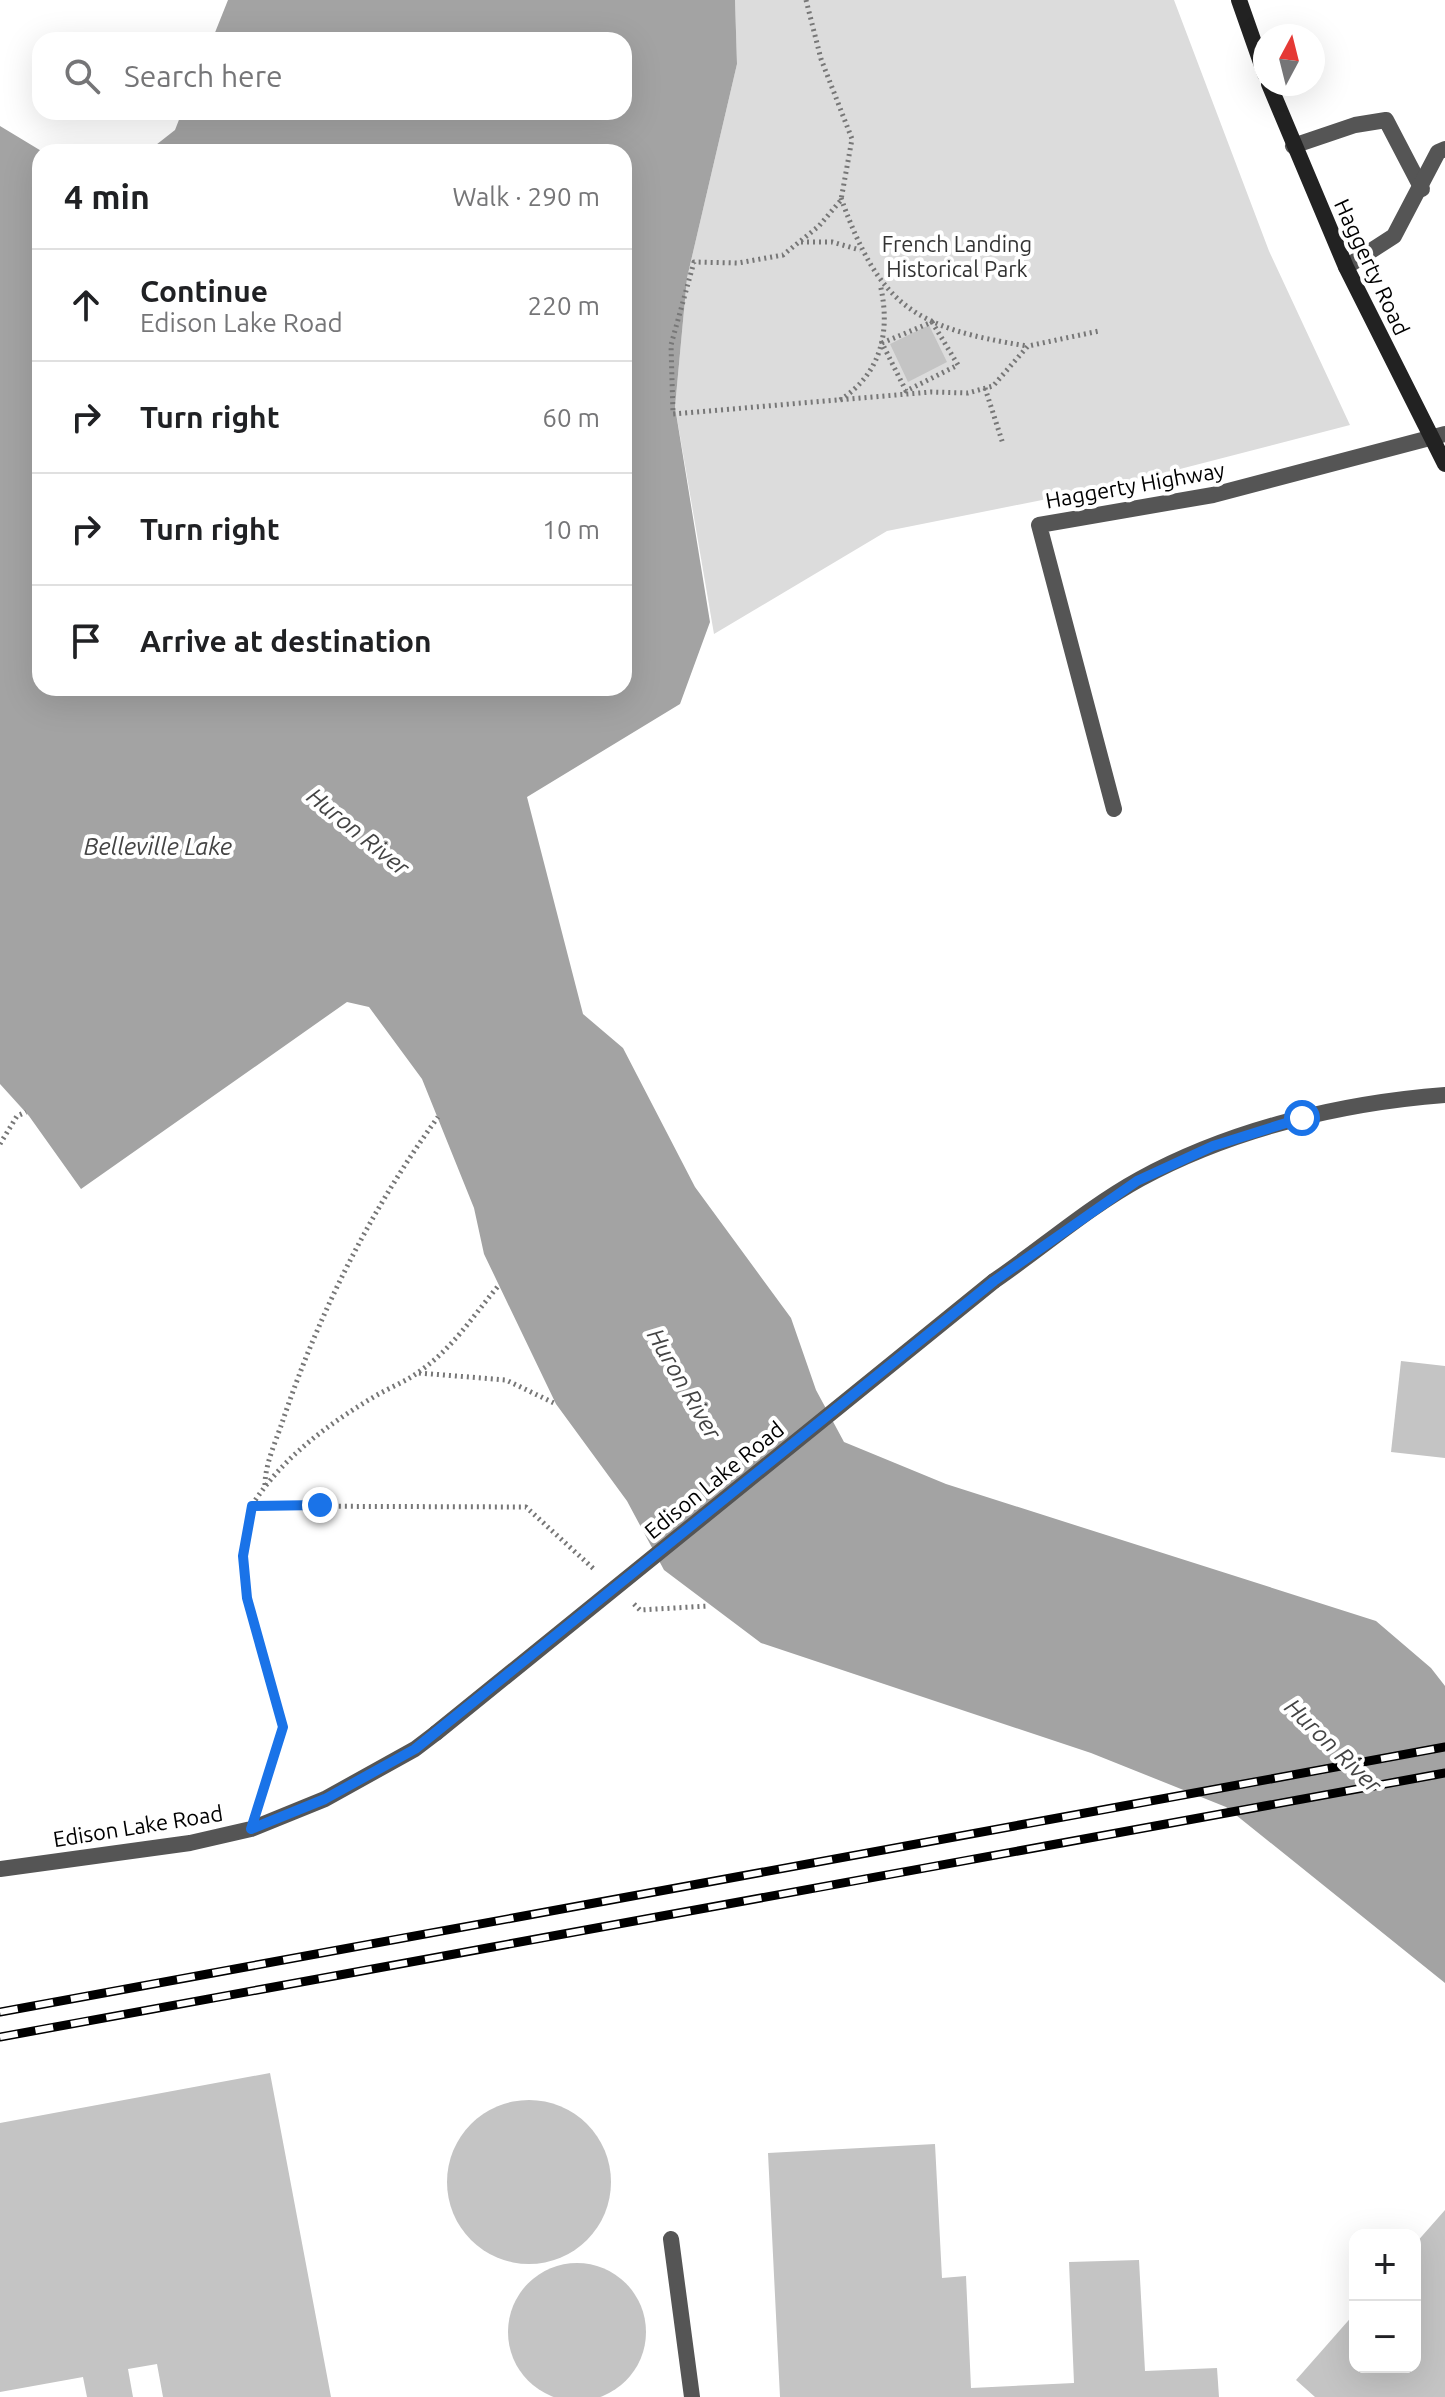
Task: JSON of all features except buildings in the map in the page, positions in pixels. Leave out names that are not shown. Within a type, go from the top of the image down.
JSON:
[{"type":"main road","points":[[1239,0],[1253,40]]},
{"type":"main road","name":"Haggerty Road","points":[[1274,96],[1346,267],[1437,436],[1445,464]]},
{"type":"street","points":[[1293,146],[1355,125],[1386,120],[1422,189]]},
{"type":"street","points":[[1346,267],[1394,236],[1422,189],[1438,152],[1445,149]]},
{"type":"street","name":"Haggerty Highway","points":[[1114,809],[1039,525],[1213,495],[1437,436]]},
{"type":"street","name":"Edison Lake Road","points":[[0,1869],[190,1843],[251,1829],[325,1799],[415,1749],[994,1281],[1137,1181],[1201,1150],[1302,1118],[1445,1095]]},
{"type":"street","points":[[671,2239],[692,2397]]},
{"type":"path","points":[[806,0],[821,59],[852,139],[841,198],[819,226],[783,255],[738,263],[694,262],[671,345],[673,414],[931,392],[968,393],[993,386],[1028,346]]},
{"type":"path","points":[[837,402],[874,367],[887,314],[880,283],[860,250],[841,198]]},
{"type":"path","points":[[800,242],[832,242],[860,250]]},
{"type":"path","points":[[880,283],[932,322],[963,336],[1028,346],[1099,331]]},
{"type":"path","points":[[882,343],[906,391],[958,365],[932,322]]},
{"type":"path","points":[[882,343],[932,322]]},
{"type":"path","points":[[985,388],[1003,444]]},
{"type":"path","points":[[0,1144],[17,1116],[26,1112]]},
{"type":"path","points":[[265,1485],[271,1456],[297,1377],[365,1230],[401,1169],[438,1117]]},
{"type":"path","points":[[251,1829],[283,1727],[247,1598],[243,1556],[252,1506],[265,1485],[308,1440],[418,1373],[453,1345],[499,1285]]},
{"type":"path","points":[[418,1373],[506,1380],[556,1404]]},
{"type":"path","points":[[252,1506],[526,1507],[598,1573]]},
{"type":"path","points":[[630,1601],[640,1610],[708,1606]]},
{"type":"green space","name":"French Landing Historical Park","points":[[735,0],[1174,0],[1269,251],[1350,425],[1122,484],[887,531],[714,634],[675,407],[687,278],[737,64]]},
{"type":"water","points":[[228,0],[735,0],[737,64],[687,278],[675,407],[710,622],[680,704],[527,797],[583,1014],[623,1048],[695,1187],[791,1318],[816,1390],[844,1442],[946,1484],[1376,1621],[1431,1668],[1445,1686],[1445,1983],[1226,1807],[1091,1753],[761,1643],[664,1570],[627,1501],[556,1404],[484,1254],[474,1208],[422,1079],[369,1007],[347,1002],[81,1189],[29,1116],[0,1084],[0,126],[32,145],[32,696],[632,696],[632,144],[157,144],[175,130],[179,120],[632,120],[632,32],[215,32]]},
{"type":"railway","points":[[0,2012],[1445,1747]]},
{"type":"railway","points":[[0,2037],[1445,1773]]},
{"type":"route","points":[[320,1505],[252,1506],[243,1556],[247,1598],[283,1727],[251,1829],[325,1799],[415,1749],[994,1281],[1137,1181],[1213,1146],[1302,1118]]},
{"type":"water label","name":"Huron River","points":[[358,832]]},
{"type":"water label","name":"Belleville Lake","points":[[158,847]]},
{"type":"water label","name":"Huron River","points":[[684,1384]]},
{"type":"water label","name":"Huron River","points":[[1333,1746]]}]
